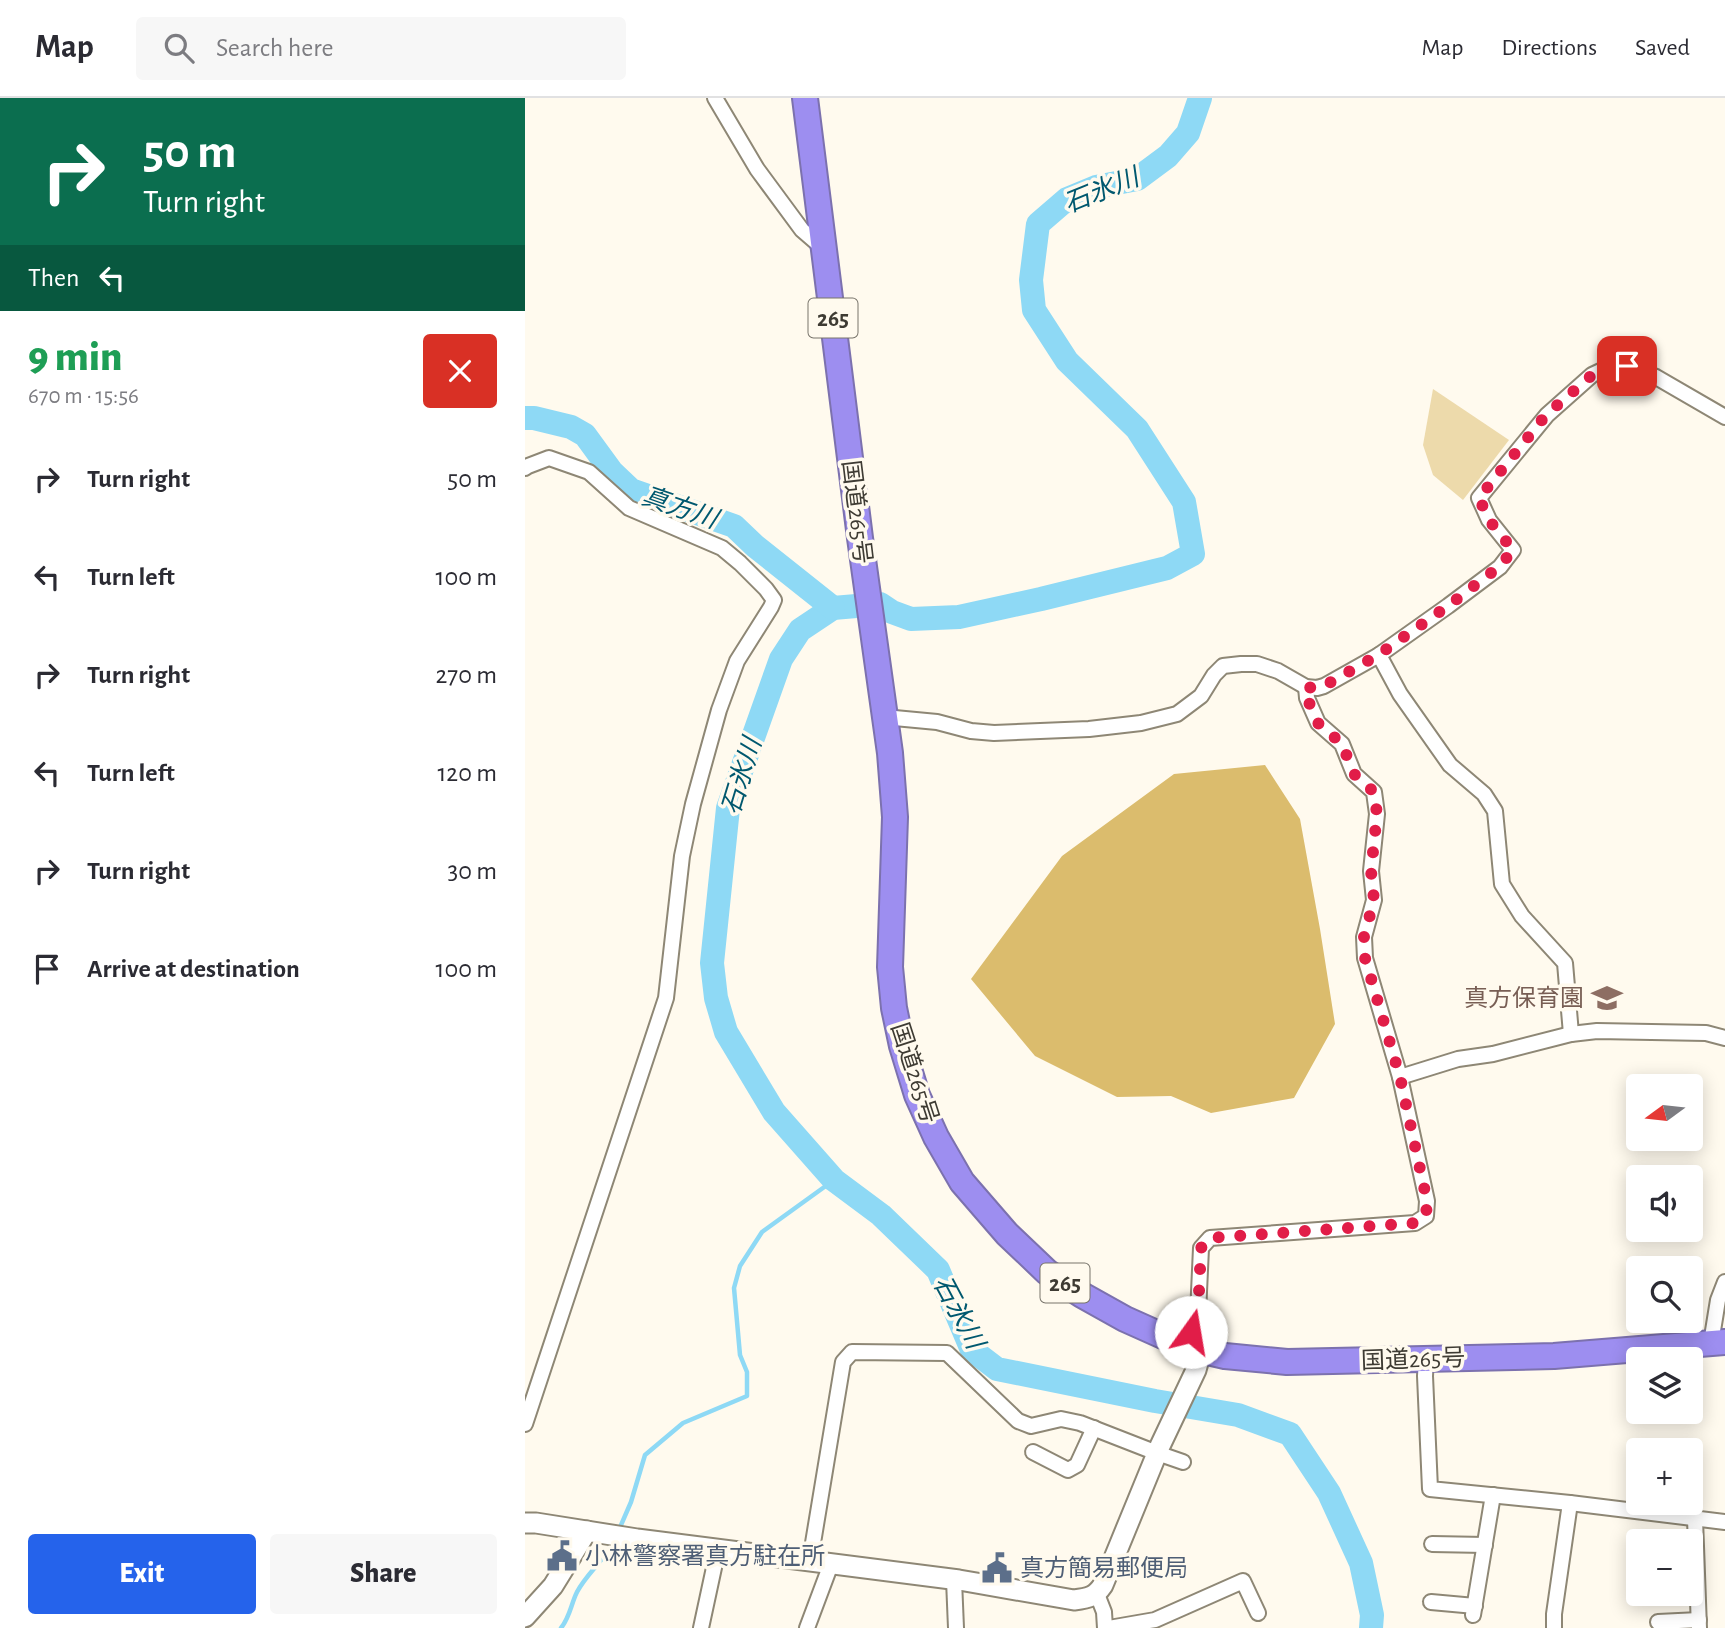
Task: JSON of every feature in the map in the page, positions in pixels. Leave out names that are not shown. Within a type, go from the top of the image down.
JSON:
[{"type":"highway","name":"国道265号","points":[[805,98],[890,753],[895,817],[890,967],[894,1008],[916,1095],[962,1182],[1007,1234],[1047,1272],[1125,1319],[1163,1336],[1197,1360],[1225,1356],[1287,1362],[1554,1356],[1718,1342]]},
{"type":"main road","points":[[525,1523],[954,1580],[1074,1600],[1086,1598],[1097,1594],[1103,1585],[1197,1360]]},
{"type":"main road","points":[[525,1617],[554,1586],[587,1531]]},
{"type":"street","points":[[715,98],[757,169],[802,230],[824,249]]},
{"type":"street","points":[[884,717],[937,722],[971,731],[994,733],[1089,729],[1141,723],[1177,714],[1201,696],[1223,666],[1241,664],[1257,664],[1278,671],[1306,687],[1324,686],[1378,655],[1500,566],[1513,550],[1489,520],[1479,498],[1546,415],[1592,375],[1609,367],[1627,366],[1656,377],[1725,417]]},
{"type":"street","points":[[525,468],[549,458],[589,472],[629,508],[722,548],[740,563],[774,600],[737,661],[719,710],[693,804],[682,856],[666,998],[525,1424]]},
{"type":"street","points":[[1378,655],[1400,694],[1450,765],[1484,794],[1495,811],[1502,884],[1522,916],[1565,963],[1571,1034]]},
{"type":"street","points":[[1197,1360],[1191,1327],[1198,1314],[1201,1248],[1210,1238],[1415,1223],[1426,1216],[1427,1201],[1400,1077],[1365,958],[1364,937],[1374,900],[1371,871],[1377,814],[1374,792],[1354,774],[1342,744],[1318,723],[1307,698],[1306,687]]},
{"type":"street","points":[[1400,1077],[1458,1059],[1493,1054],[1571,1034],[1597,1031],[1679,1032],[1706,1033],[1725,1038]]},
{"type":"street","points":[[1718,1342],[1718,1300],[1725,1282]]},
{"type":"street","points":[[810,1561],[843,1362],[852,1352],[947,1353],[1018,1421],[1031,1426],[1061,1419],[1080,1423],[1159,1450],[1183,1462]]},
{"type":"street","points":[[1426,1358],[1430,1489],[1725,1522]]},
{"type":"street","points":[[1033,1452],[1068,1470],[1077,1465],[1094,1429]]},
{"type":"street","points":[[1431,1602],[1474,1610],[1493,1495]]},
{"type":"street","points":[[1554,1628],[1553,1614],[1570,1503]]},
{"type":"street","points":[[1658,1622],[1699,1624],[1695,1519]]},
{"type":"street","points":[[1432,1544],[1485,1545]]},
{"type":"street","points":[[701,1628],[718,1549]]},
{"type":"street","points":[[807,1628],[831,1564]]},
{"type":"street","points":[[954,1580],[956,1628]]},
{"type":"street","points":[[1097,1594],[1107,1628],[1155,1620],[1243,1581],[1258,1613]]},
{"type":"shaded area","points":[[1433,389],[1509,440],[1463,500],[1433,475],[1423,445]]},
{"type":"shaded area","points":[[1265,765],[1300,819],[1335,1024],[1294,1098],[1211,1113],[1171,1096],[1117,1097],[1035,1056],[971,979],[1062,856],[1174,774]]},
{"type":"waterway","name":"石氷川","points":[[1200,98],[1188,133],[1168,156],[1137,179],[1096,187],[1067,199],[1038,224],[1031,280],[1034,310],[1067,361],[1137,429],[1184,502],[1193,554],[1167,568],[959,617],[911,619],[880,604],[833,608],[800,630],[781,659],[728,808],[712,963],[716,998],[726,1032],[774,1112],[834,1180],[881,1215],[938,1270],[972,1350],[997,1369],[1238,1415],[1290,1434],[1329,1493],[1361,1563],[1372,1615],[1371,1628]]},
{"type":"waterway","name":"真方川","points":[[525,418],[571,427],[585,435],[612,472],[631,490],[734,526],[833,608]]},
{"type":"waterway","points":[[618,1532],[631,1502],[645,1455],[683,1423],[747,1396],[747,1372],[740,1355],[734,1288],[740,1266],[762,1232],[834,1180]]},
{"type":"waterway","points":[[561,1628],[581,1585],[614,1540]]},
{"type":"place","name":"真方保育園","points":[[1607,998]]},
{"type":"place","name":"小林警察署真方駐在所","points":[[562,1556]]},
{"type":"place","name":"真方簡易郵便局","points":[[997,1568]]},
{"type":"route","points":[[1191,1332],[1198,1314],[1201,1248],[1210,1238],[1415,1223],[1426,1216],[1427,1201],[1400,1077],[1365,958],[1364,937],[1374,900],[1371,871],[1377,814],[1374,792],[1354,774],[1342,744],[1318,723],[1307,698],[1306,687],[1324,686],[1378,655],[1500,566],[1513,550],[1489,520],[1479,498],[1546,415],[1592,375],[1609,367],[1627,366]]}]
